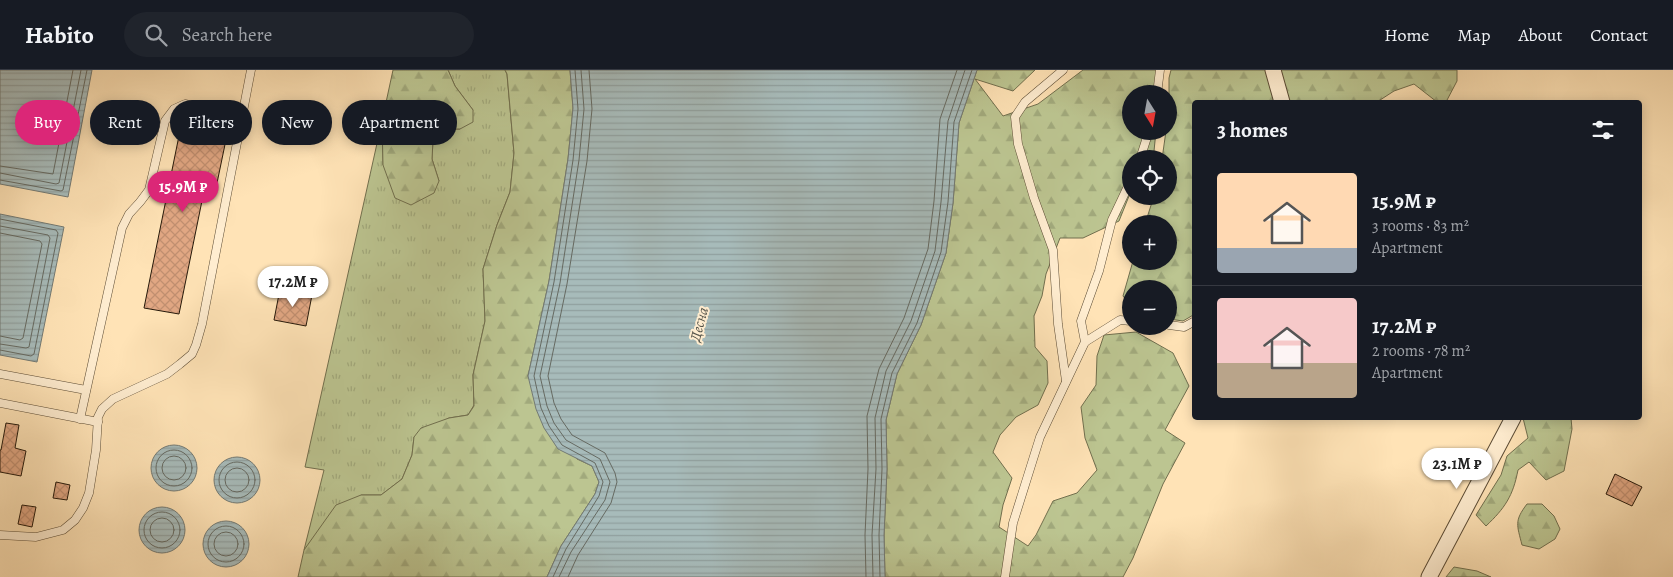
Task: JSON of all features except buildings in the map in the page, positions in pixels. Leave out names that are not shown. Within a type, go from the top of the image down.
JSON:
[{"type":"street","points":[[1273,70],[1281,100]]},
{"type":"street","points":[[1429,577],[1512,420]]},
{"type":"lane","points":[[245,100],[251,70]]},
{"type":"lane","points":[[1063,70],[1025,102],[1015,117],[1018,144],[1034,198],[1053,250],[1058,324],[1066,381]]},
{"type":"lane","points":[[1158,85],[1160,70]]},
{"type":"lane","points":[[80,419],[122,228],[130,214],[149,190],[165,121],[170,114]]},
{"type":"lane","points":[[0,535],[36,537],[63,530],[75,520],[83,508],[89,493],[96,450],[98,417],[102,409],[114,399],[167,374],[192,354],[202,324],[236,145]]},
{"type":"lane","points":[[1085,342],[1081,321],[1099,271],[1112,220],[1122,199]]},
{"type":"lane","points":[[1005,577],[1013,523],[1040,437],[1085,342],[1122,320]]},
{"type":"lane","points":[[1177,326],[1184,327],[1192,323]]},
{"type":"lane","points":[[0,374],[86,390]]},
{"type":"lane","points":[[0,403],[98,422]]},
{"type":"green space","points":[[393,70],[448,70],[455,86],[473,110],[473,122],[457,129],[457,100],[387,100]]},
{"type":"green space","points":[[448,70],[505,70],[507,74],[514,153],[510,192],[483,269],[485,321],[473,375],[474,405],[468,415],[449,418],[414,437],[412,455],[402,479],[381,495],[361,495],[304,550],[324,470],[305,467],[377,145],[383,145],[383,165],[439,181],[432,159],[433,145],[457,145],[457,129],[460,129],[473,110],[455,86]]},
{"type":"green space","points":[[505,70],[570,70],[573,108],[568,159],[549,281],[528,376],[577,459],[592,466],[599,482],[595,494],[561,546],[547,577],[298,577],[304,550],[336,505],[361,495],[381,495],[402,479],[412,455],[414,437],[421,428],[449,418],[468,415],[474,406],[473,375],[485,321],[483,269],[510,192],[514,153],[507,74]]},
{"type":"green space","points":[[977,70],[1035,70],[1013,91],[975,79],[1003,116],[1038,104],[1083,70],[1162,70],[1160,85],[1122,85],[1122,140],[1155,140],[1154,150],[1122,150],[1122,205],[1125,205],[1119,221],[1083,238],[1060,238],[1046,274],[1042,296],[1034,316],[1035,347],[1047,361],[1048,383],[1038,405],[1016,417],[1000,435],[993,452],[1012,478],[1003,505],[999,527],[1028,546],[1036,535],[1053,501],[1077,493],[1097,470],[1085,438],[1081,407],[1096,385],[1097,356],[1104,335],[1122,333],[1122,335],[1141,335],[1173,353],[1189,386],[1165,430],[1185,443],[1163,484],[1133,558],[1123,577],[885,577],[886,420],[897,374],[921,325],[946,253],[953,203],[959,123]]},
{"type":"green space","points":[[1171,70],[1457,70],[1457,81],[1447,100],[1434,100],[1414,84],[1394,91],[1380,100],[1192,100],[1192,316],[1183,321],[1177,320],[1177,280],[1128,280],[1130,270],[1177,270],[1177,215],[1148,215],[1151,205],[1177,205],[1177,150],[1163,150],[1165,140],[1178,140],[1178,85],[1169,85]]},
{"type":"green space","points":[[383,145],[433,145],[432,159],[439,181],[434,193],[411,205],[395,198],[383,165]]},
{"type":"green space","points":[[1524,420],[1571,420],[1572,429],[1564,471],[1546,480],[1529,462],[1518,470],[1514,487],[1507,501],[1486,526],[1476,515],[1501,475],[1507,456],[1528,438]]},
{"type":"green space","points":[[1527,504],[1542,504],[1554,516],[1560,529],[1555,539],[1539,549],[1522,545],[1518,519]]},
{"type":"green space","points":[[1454,567],[1477,571],[1491,577],[1446,577]]},
{"type":"water","points":[[0,70],[92,70],[80,134],[80,100],[15,100],[15,145],[78,145],[68,197],[0,184]]},
{"type":"water","name":"Десна","points":[[570,70],[977,70],[959,123],[953,203],[946,253],[921,325],[897,374],[886,420],[885,577],[547,577],[561,546],[595,494],[599,482],[592,466],[558,449],[544,428],[536,409],[528,376],[549,281],[568,159],[573,108]]},
{"type":"water","points":[[0,214],[64,227],[37,362],[0,355]]},
{"type":"water","points":[[174,445],[187,449],[193,455],[197,468],[193,481],[187,487],[174,491],[161,487],[155,481],[151,468],[155,455],[161,449]]},
{"type":"water","points":[[237,457],[250,461],[256,467],[260,480],[256,493],[250,499],[237,503],[224,499],[218,493],[214,480],[218,467],[224,461]]},
{"type":"water","points":[[162,507],[175,511],[181,517],[185,530],[181,543],[175,549],[162,553],[149,549],[143,543],[139,530],[143,517],[149,511]]},
{"type":"water","points":[[226,521],[239,525],[245,531],[249,544],[245,557],[239,563],[226,567],[213,563],[207,557],[203,544],[207,531],[213,525]]}]
